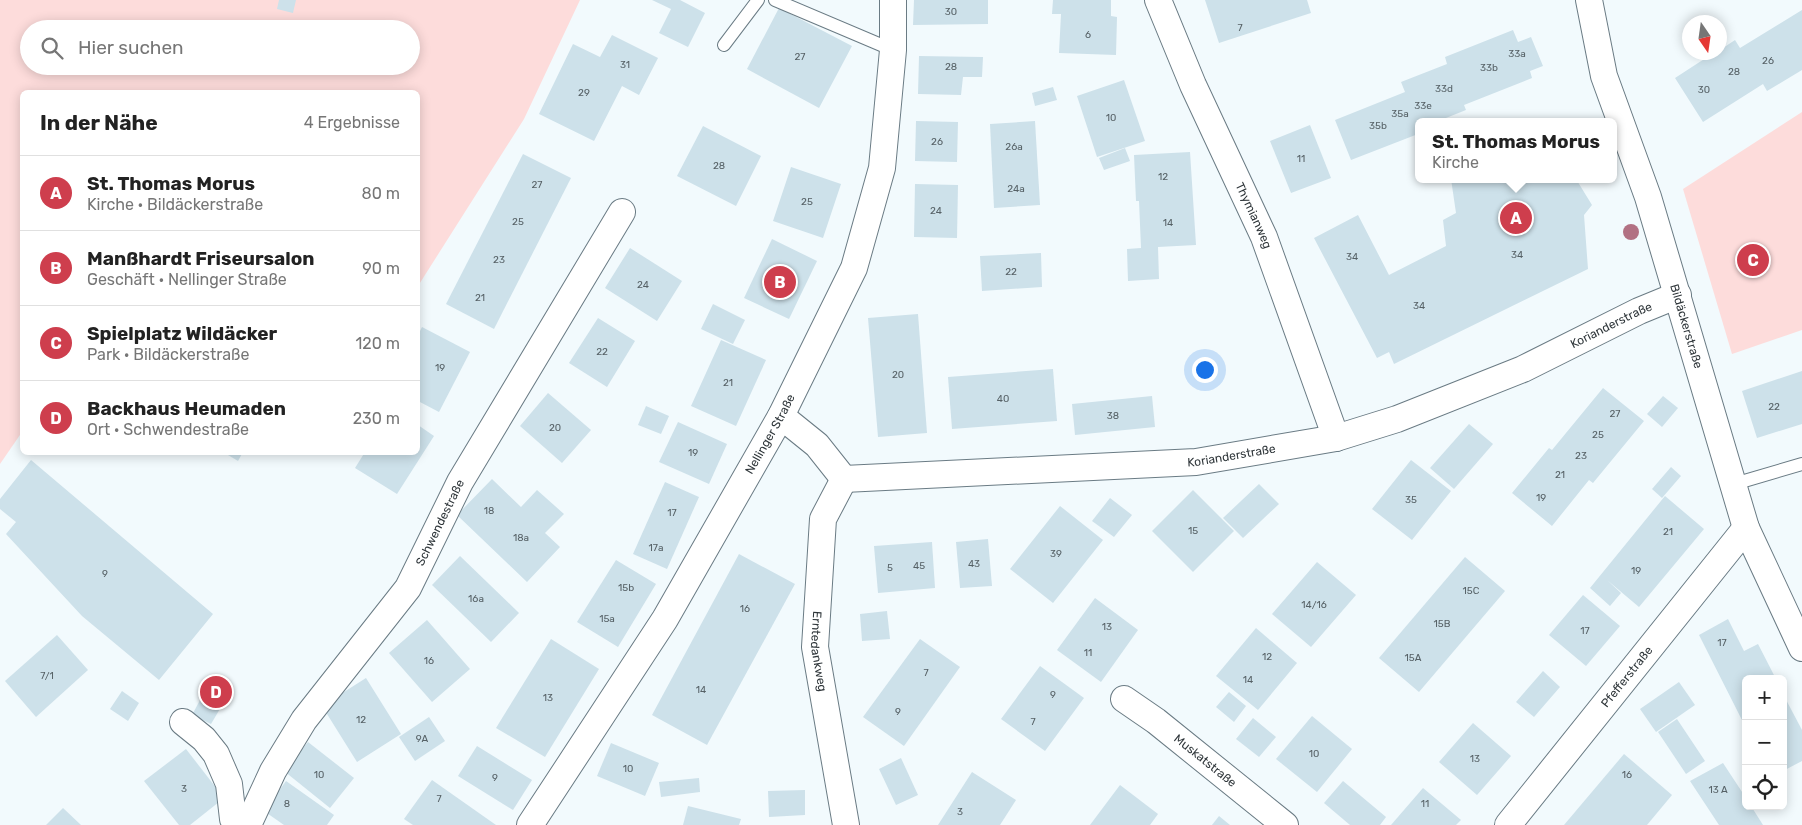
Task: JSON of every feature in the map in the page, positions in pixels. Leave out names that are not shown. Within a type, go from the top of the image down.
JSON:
[{"type":"street","name":"Nellinger Straße","points":[[530,825],[665,619],[781,416],[854,268],[882,168],[893,50],[893,0]]},
{"type":"street","name":"Thymianweg","points":[[1158,0],[1193,85],[1264,237],[1336,438]]},
{"type":"street","name":"Bildäckerstraße","points":[[1589,0],[1604,76],[1648,196],[1746,528],[1802,648]]},
{"type":"street","name":"Schwendestraße","points":[[248,825],[273,771],[304,720],[408,588],[460,482],[622,212]]},
{"type":"street","name":"Korianderstraße","points":[[844,479],[1196,462],[1336,438],[1397,420],[1523,369],[1639,311],[1678,295]]},
{"type":"street","points":[[781,416],[817,445],[844,479]]},
{"type":"street","name":"Erntedankweg","points":[[844,479],[824,519],[815,647],[846,825]]},
{"type":"street","name":"Pfefferstraße","points":[[1508,825],[1746,528]]},
{"type":"street","name":"Muskatstraße","points":[[1124,699],[1156,721],[1285,825]]},
{"type":"street","points":[[183,722],[204,739],[216,754],[229,784],[233,819],[236,825]]},
{"type":"lane","points":[[724,45],[758,0]]},
{"type":"lane","points":[[775,0],[893,50]]},
{"type":"lane","points":[[1734,484],[1802,464]]},
{"type":"shaded area","points":[[0,0],[580,0],[524,119],[420,283],[420,90],[20,90],[20,435],[0,464]]},
{"type":"shaded area","points":[[1802,112],[1802,330],[1732,354],[1683,189]]},
{"type":"building","points":[[279,0],[296,0],[293,13],[277,9]]},
{"type":"building","points":[[652,0],[680,0],[705,13],[688,47],[659,33],[671,9]]},
{"type":"building","points":[[914,0],[988,0],[988,24],[913,25]]},
{"type":"building","points":[[1053,0],[1111,0],[1111,16],[1117,17],[1116,55],[1059,53],[1061,14],[1052,14]]},
{"type":"building","points":[[1205,0],[1307,0],[1311,13],[1219,43]]},
{"type":"building","points":[[779,8],[852,46],[819,108],[747,69]]},
{"type":"building","points":[[1802,10],[1802,70],[1767,91],[1763,84],[1703,122],[1675,78],[1703,60],[1727,60],[1727,45],[1735,40],[1740,48]]},
{"type":"building","points":[[1513,30],[1518,42],[1531,37],[1543,66],[1530,71],[1532,78],[1464,105],[1466,110],[1446,118],[1415,118],[1415,135],[1351,160],[1335,120],[1405,92],[1401,82],[1447,64],[1445,57]]},
{"type":"building","points":[[612,35],[658,58],[639,95],[622,86],[594,141],[539,114],[573,44],[600,57]]},
{"type":"building","points":[[919,56],[983,57],[982,77],[963,77],[961,95],[918,94]]},
{"type":"building","points":[[1124,80],[1145,141],[1097,157],[1077,96]]},
{"type":"building","points":[[1053,87],[1057,100],[1035,106],[1032,93]]},
{"type":"building","points":[[916,121],[958,122],[957,162],[915,161]]},
{"type":"building","points":[[1035,121],[1040,205],[994,208],[990,124]]},
{"type":"building","points":[[1310,125],[1331,178],[1291,193],[1270,141]]},
{"type":"building","points":[[703,126],[761,156],[736,206],[677,176]]},
{"type":"building","points":[[1125,148],[1130,161],[1104,170],[1099,158]]},
{"type":"building","points":[[1190,152],[1196,245],[1158,247],[1159,279],[1128,281],[1127,249],[1141,248],[1139,201],[1136,201],[1134,155]]},
{"type":"building","points":[[523,154],[571,178],[494,329],[446,304]]},
{"type":"building","points":[[791,167],[841,184],[823,238],[773,221]]},
{"type":"building","points":[[1452,183],[1578,183],[1592,205],[1584,215],[1588,269],[1394,364],[1389,352],[1377,358],[1314,238],[1358,215],[1389,275],[1446,246],[1443,220],[1456,213]]},
{"type":"building","points":[[915,184],[958,185],[957,238],[914,237]]},
{"type":"building","points":[[772,239],[817,261],[789,319],[744,298]]},
{"type":"building","points":[[630,248],[682,281],[657,321],[605,288]]},
{"type":"building","points":[[1041,253],[1042,287],[982,291],[980,256]]},
{"type":"building","points":[[713,304],[745,320],[733,344],[701,329]]},
{"type":"building","points":[[918,314],[927,433],[878,437],[868,318]]},
{"type":"building","points":[[598,318],[635,341],[607,387],[569,363]]},
{"type":"building","points":[[422,327],[470,352],[439,412],[420,402],[420,331]]},
{"type":"building","points":[[721,340],[766,360],[736,426],[691,406]]},
{"type":"building","points":[[1053,369],[1057,421],[952,429],[948,377]]},
{"type":"building","points":[[1802,371],[1802,424],[1757,438],[1742,391]]},
{"type":"building","points":[[1603,388],[1644,421],[1593,483],[1589,480],[1552,526],[1512,493],[1549,448],[1552,450]]},
{"type":"building","points":[[548,393],[591,430],[562,463],[520,426]]},
{"type":"building","points":[[1152,396],[1155,427],[1075,435],[1072,404]]},
{"type":"building","points":[[1663,396],[1678,408],[1662,427],[1647,414]]},
{"type":"building","points":[[646,406],[669,416],[661,434],[638,425]]},
{"type":"building","points":[[678,422],[727,444],[709,484],[659,462]]},
{"type":"building","points":[[1469,424],[1493,444],[1454,489],[1430,468]]},
{"type":"building","points":[[420,426],[434,436],[397,494],[355,468],[363,455],[420,455]]},
{"type":"building","points":[[228,455],[241,455],[238,461]]},
{"type":"building","points":[[31,460],[213,614],[159,680],[82,616],[6,534],[16,522],[0,509],[0,499]]},
{"type":"building","points":[[1411,460],[1451,491],[1412,540],[1372,509]]},
{"type":"building","points":[[1671,467],[1681,476],[1662,498],[1652,489]]},
{"type":"building","points":[[492,479],[521,507],[537,490],[564,514],[545,533],[560,547],[527,582],[457,515]]},
{"type":"building","points":[[665,482],[699,497],[667,569],[633,554]]},
{"type":"building","points":[[1259,484],[1279,504],[1243,538],[1223,518]]},
{"type":"building","points":[[1193,490],[1234,531],[1193,572],[1152,531]]},
{"type":"building","points":[[1665,496],[1704,529],[1639,607],[1607,580],[1621,593],[1610,606],[1590,588]]},
{"type":"building","points":[[1110,498],[1132,515],[1114,537],[1092,521]]},
{"type":"building","points":[[1060,506],[1103,540],[1053,603],[1010,569]]},
{"type":"building","points":[[988,539],[992,586],[960,588],[956,542]]},
{"type":"building","points":[[932,542],[935,588],[878,593],[874,546]]},
{"type":"building","points":[[739,554],[795,584],[707,745],[652,715]]},
{"type":"building","points":[[460,556],[519,613],[491,642],[432,585]]},
{"type":"building","points":[[1465,557],[1505,591],[1419,692],[1379,658]]},
{"type":"building","points":[[616,560],[656,584],[618,647],[577,622]]},
{"type":"building","points":[[1317,562],[1356,595],[1311,647],[1272,614]]},
{"type":"building","points":[[1583,595],[1620,626],[1586,666],[1549,635]]},
{"type":"building","points":[[1095,598],[1138,630],[1101,682],[1057,650]]},
{"type":"building","points":[[887,611],[890,639],[862,641],[860,614]]},
{"type":"building","points":[[1728,619],[1744,651],[1758,644],[1774,675],[1742,675],[1742,720],[1699,635]]},
{"type":"building","points":[[427,620],[470,669],[432,702],[389,653]]},
{"type":"building","points":[[1256,628],[1297,663],[1258,710],[1216,676]]},
{"type":"building","points":[[57,635],[88,670],[36,717],[5,681]]},
{"type":"building","points":[[551,639],[599,669],[545,757],[496,728]]},
{"type":"building","points":[[920,639],[960,667],[904,746],[863,717]]},
{"type":"building","points":[[1040,666],[1084,698],[1045,751],[1001,719]]},
{"type":"building","points":[[1543,671],[1560,687],[1534,717],[1516,702]]},
{"type":"building","points":[[214,674],[230,683],[224,702],[211,724],[192,715]]},
{"type":"building","points":[[366,678],[401,734],[357,762],[322,706]]},
{"type":"building","points":[[1679,682],[1695,705],[1656,732],[1640,709]]},
{"type":"building","points":[[122,691],[139,703],[128,721],[110,709]]},
{"type":"building","points":[[1229,692],[1246,706],[1234,722],[1216,707]]},
{"type":"building","points":[[1787,702],[1802,730],[1802,761],[1787,769]]},
{"type":"building","points":[[1312,716],[1352,749],[1317,792],[1276,759]]},
{"type":"building","points":[[429,717],[445,741],[415,761],[399,737]]},
{"type":"building","points":[[1253,718],[1276,737],[1259,757],[1236,739]]},
{"type":"building","points":[[1677,719],[1705,761],[1686,774],[1658,732]]},
{"type":"building","points":[[1473,723],[1511,756],[1477,795],[1439,762]]},
{"type":"building","points":[[308,742],[354,778],[330,808],[284,771]]},
{"type":"building","points":[[611,743],[659,763],[645,796],[597,776]]},
{"type":"building","points":[[477,746],[532,780],[513,810],[458,776]]},
{"type":"building","points":[[186,749],[224,798],[190,825],[179,825],[144,781]]},
{"type":"building","points":[[1624,754],[1672,795],[1647,825],[1564,825]]},
{"type":"building","points":[[901,758],[918,795],[896,805],[879,769]]},
{"type":"building","points":[[1723,763],[1742,792],[1742,810],[1754,810],[1763,825],[1719,825],[1690,781]]},
{"type":"building","points":[[972,772],[1016,800],[1000,825],[938,825]]},
{"type":"building","points":[[699,778],[700,792],[661,797],[659,782]]},
{"type":"building","points":[[432,780],[496,825],[413,825],[404,819]]},
{"type":"building","points":[[286,781],[334,815],[327,825],[284,825],[264,811]]},
{"type":"building","points":[[1343,781],[1386,817],[1380,825],[1350,825],[1324,803]]},
{"type":"building","points":[[1120,785],[1158,814],[1150,825],[1090,825]]},
{"type":"building","points":[[1423,788],[1461,820],[1456,825],[1391,825]]},
{"type":"building","points":[[805,790],[805,815],[769,817],[768,791]]},
{"type":"building","points":[[688,806],[741,819],[739,825],[683,825]]},
{"type":"building","points":[[63,808],[81,825],[46,825]]},
{"type":"building","points":[[1219,816],[1230,825],[1212,825]]},
{"type":"place","name":"St. Thomas Morus","points":[[1516,218]]},
{"type":"place","name":"Spielplatz Wildäcker","points":[[1753,260]]},
{"type":"place","name":"Manßhardt Friseursalon","points":[[780,282]]},
{"type":"place","name":"Backhaus Heumaden","points":[[216,692]]}]
